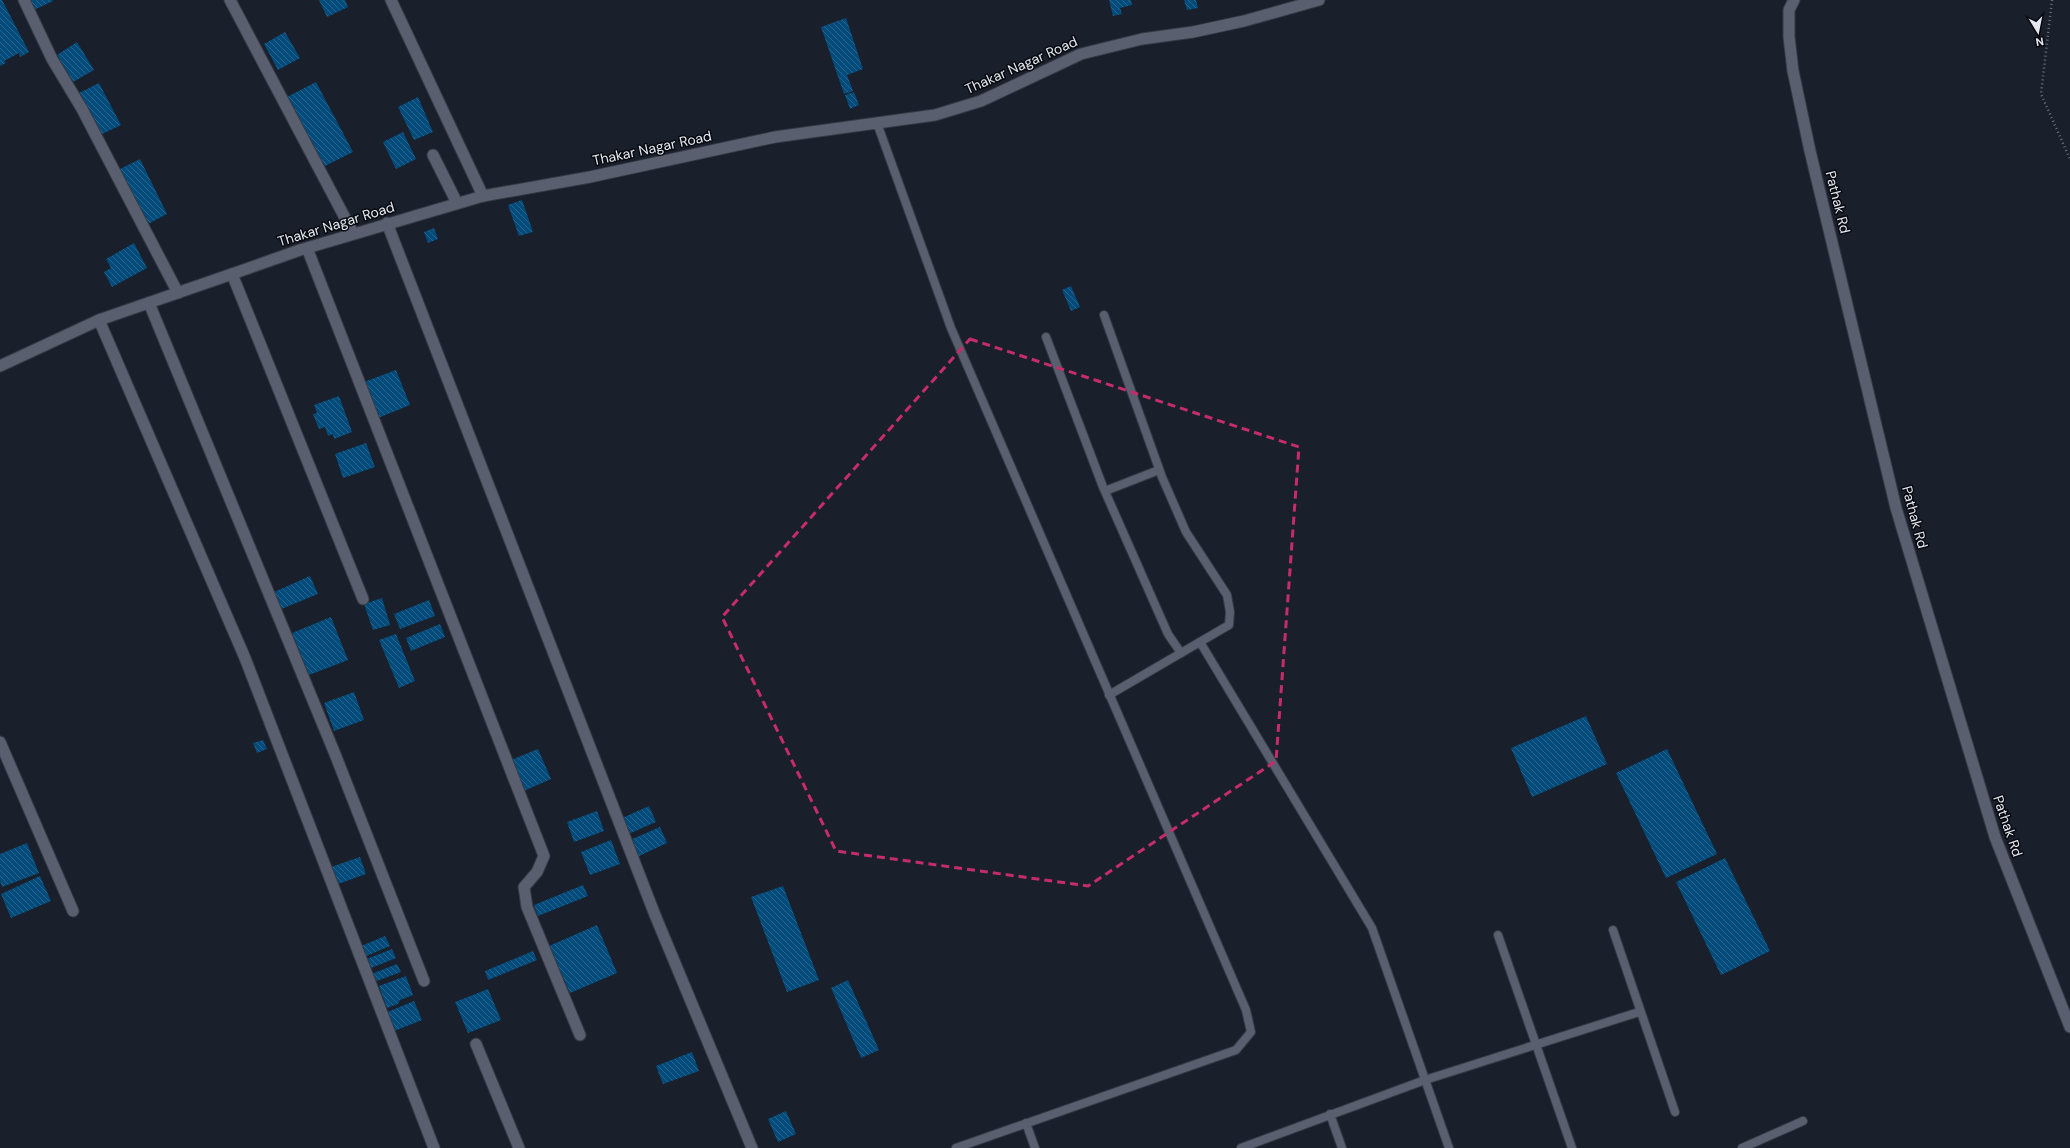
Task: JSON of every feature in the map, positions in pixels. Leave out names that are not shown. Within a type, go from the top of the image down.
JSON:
[{"type":"street","points":[[24,0],[52,59],[85,115],[178,293]]},
{"type":"street","points":[[230,0],[353,233]]},
{"type":"street","points":[[391,0],[483,196]]},
{"type":"street","name":"Thakar Nagar Road","points":[[0,366],[100,320],[307,248],[457,203],[483,196],[590,177],[775,137],[936,115],[981,101],[1081,54],[1142,38],[1193,32],[1244,21],[1320,0]]},
{"type":"street","name":"Pathak Rd","points":[[1794,0],[1789,10],[1789,37],[1793,71],[1810,151],[1896,508],[1995,837],[2070,1027]]},
{"type":"street","points":[[433,155],[457,203]]},
{"type":"street","points":[[387,224],[655,915],[752,1148]]},
{"type":"street","points":[[307,248],[544,856],[537,872],[524,887],[527,907],[580,1035]]},
{"type":"street","points":[[232,274],[363,599]]},
{"type":"street","points":[[149,303],[335,754],[424,981]]},
{"type":"street","points":[[100,320],[245,658],[434,1148]]},
{"type":"street","points":[[0,742],[73,911]]},
{"type":"street","points":[[476,1044],[519,1148]]},
{"type":"lane","points":[[877,123],[951,328],[1246,1010],[1250,1032],[1236,1050],[956,1148]]},
{"type":"lane","points":[[1104,315],[1159,470],[1186,532],[1227,595],[1230,612],[1229,625],[1110,695]]},
{"type":"lane","points":[[1046,338],[1105,491],[1168,634],[1181,653]]},
{"type":"lane","points":[[1105,491],[1159,470]]},
{"type":"lane","points":[[1200,642],[1372,928],[1449,1148]]},
{"type":"lane","points":[[1613,930],[1639,1012],[1675,1112]]},
{"type":"lane","points":[[1498,935],[1572,1148]]},
{"type":"lane","points":[[1241,1148],[1425,1080],[1639,1012]]},
{"type":"lane","points":[[1330,1114],[1342,1148]]},
{"type":"lane","points":[[1742,1148],[1802,1121]]},
{"type":"lane","points":[[1026,1124],[1035,1148]]},
{"type":"path","points":[[2052,0],[2041,94],[2070,159]]},
{"type":"highlighted area","points":[[970,339],[1299,447],[1276,761],[1088,886],[836,851],[722,617]]},
{"type":"building","points":[[0,0],[2,0],[29,52],[20,57],[19,53],[4,61],[6,63],[0,66]]},
{"type":"building","points":[[29,0],[52,0],[53,1],[34,10]]},
{"type":"building","points":[[319,0],[345,0],[348,7],[327,17]]},
{"type":"building","points":[[1109,0],[1131,0],[1132,5],[1120,8],[1122,14],[1113,16]]},
{"type":"building","points":[[1184,0],[1196,0],[1198,8],[1187,10]]},
{"type":"building","points":[[846,18],[863,69],[847,75],[853,91],[844,94],[821,27]]},
{"type":"building","points":[[285,32],[300,58],[278,70],[264,44]]},
{"type":"building","points":[[77,42],[94,70],[73,82],[57,55]]},
{"type":"building","points":[[316,82],[353,152],[323,167],[287,97]]},
{"type":"building","points":[[99,83],[121,125],[100,135],[79,93]]},
{"type":"building","points":[[854,92],[859,105],[850,109],[845,95]]},
{"type":"building","points":[[418,97],[433,132],[414,140],[398,107]]},
{"type":"building","points":[[403,132],[416,159],[396,169],[383,142]]},
{"type":"building","points":[[140,159],[167,214],[146,225],[118,170]]},
{"type":"building","points":[[522,200],[533,232],[519,236],[508,205]]},
{"type":"building","points":[[434,228],[438,239],[428,243],[424,232]]},
{"type":"building","points":[[134,243],[147,268],[112,287],[104,272],[111,268],[106,259]]},
{"type":"building","points":[[1071,286],[1080,307],[1071,311],[1062,290]]},
{"type":"building","points":[[396,370],[410,405],[378,418],[364,382]]},
{"type":"building","points":[[339,396],[352,432],[334,439],[333,434],[328,436],[325,427],[319,429],[313,414],[317,413],[314,405]]},
{"type":"building","points":[[366,443],[375,467],[343,478],[335,454]]},
{"type":"building","points":[[310,576],[318,594],[279,610],[272,593]]},
{"type":"building","points":[[382,598],[390,625],[373,630],[364,604]]},
{"type":"building","points":[[429,600],[435,616],[400,629],[394,614]]},
{"type":"building","points":[[331,617],[348,660],[309,675],[292,633]]},
{"type":"building","points":[[440,624],[445,637],[411,651],[406,638]]},
{"type":"building","points":[[396,634],[415,681],[399,688],[379,640]]},
{"type":"building","points":[[354,692],[364,720],[334,731],[324,703]]},
{"type":"building","points":[[1586,716],[1607,764],[1532,797],[1511,748]]},
{"type":"building","points":[[263,740],[267,749],[257,753],[253,743]]},
{"type":"building","points":[[538,749],[551,779],[524,791],[511,760]]},
{"type":"building","points":[[1667,749],[1717,854],[1666,878],[1616,773]]},
{"type":"building","points":[[649,806],[656,822],[626,835],[620,819]]},
{"type":"building","points":[[597,811],[604,831],[574,842],[567,822]]},
{"type":"building","points":[[660,827],[667,843],[637,857],[630,840]]},
{"type":"building","points":[[611,840],[620,864],[590,875],[581,852]]},
{"type":"building","points":[[27,843],[39,873],[2,887],[0,881],[0,854]]},
{"type":"building","points":[[360,857],[366,874],[338,884],[331,867]]},
{"type":"building","points":[[1725,858],[1770,951],[1721,975],[1676,882]]},
{"type":"building","points":[[40,876],[51,901],[11,918],[1,894]]},
{"type":"building","points":[[583,885],[588,896],[538,916],[534,905]]},
{"type":"building","points":[[783,886],[819,980],[787,992],[751,897]]},
{"type":"building","points":[[597,925],[617,973],[570,993],[549,946]]},
{"type":"building","points":[[385,936],[390,946],[364,957],[359,947]]},
{"type":"building","points":[[392,949],[396,958],[366,970],[362,961]]},
{"type":"building","points":[[533,951],[537,960],[488,980],[485,971]]},
{"type":"building","points":[[397,964],[401,972],[374,982],[371,974]]},
{"type":"building","points":[[406,976],[413,995],[400,1000],[398,1004],[387,1008],[379,986]]},
{"type":"building","points":[[848,980],[879,1050],[861,1058],[831,988]]},
{"type":"building","points":[[488,989],[501,1020],[468,1033],[455,1002]]},
{"type":"building","points":[[414,1001],[422,1020],[392,1032],[385,1013]]},
{"type":"building","points":[[692,1052],[699,1071],[663,1084],[656,1066]]},
{"type":"building","points":[[786,1111],[796,1134],[778,1142],[768,1119]]}]
